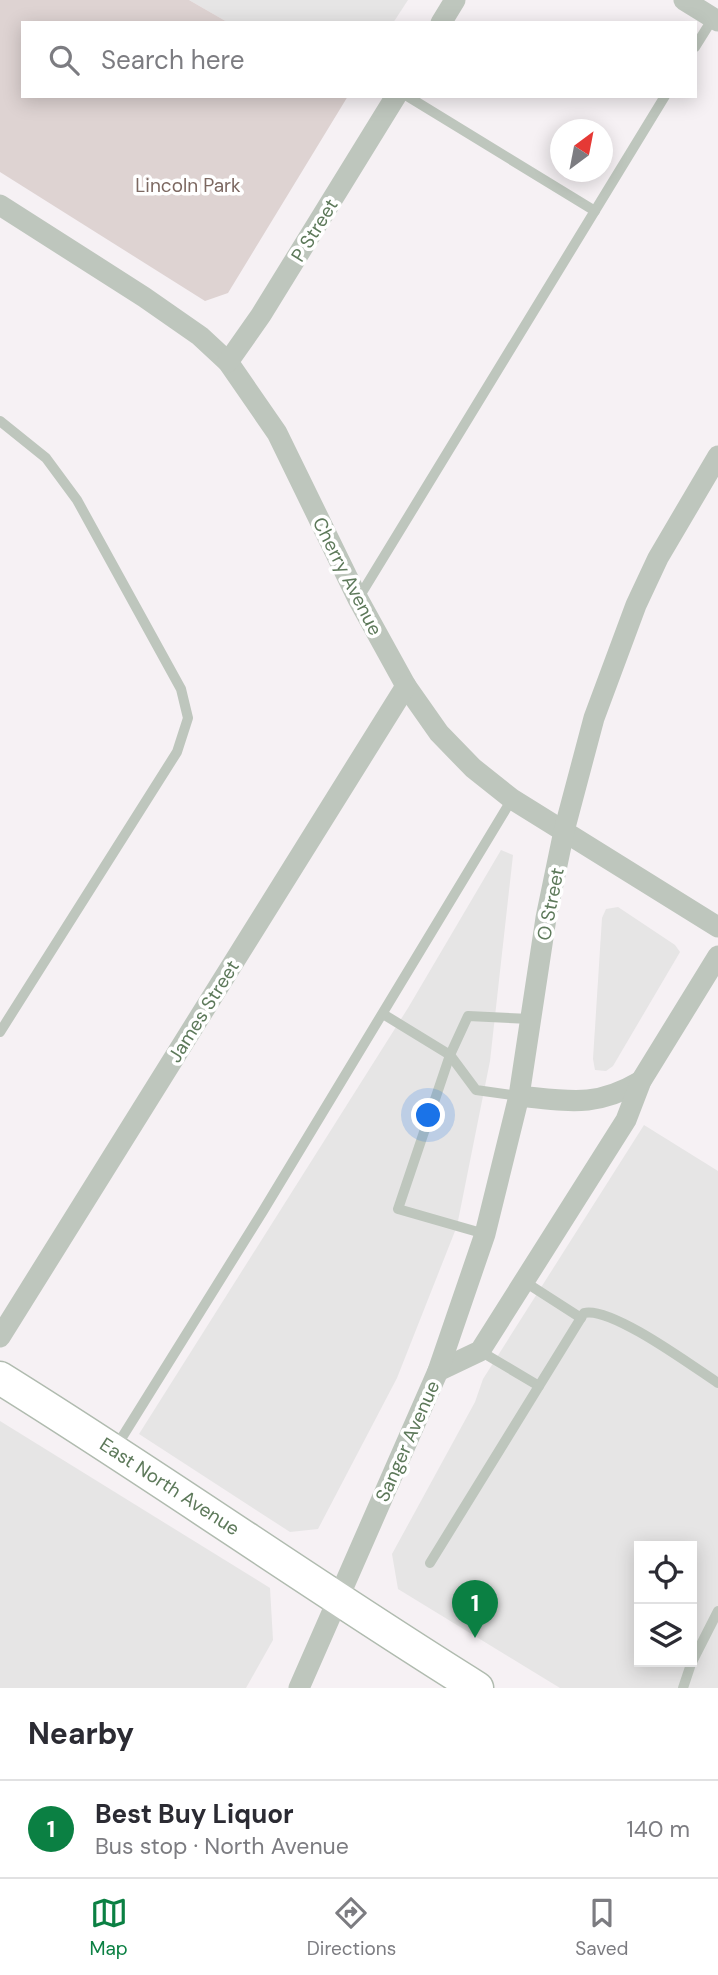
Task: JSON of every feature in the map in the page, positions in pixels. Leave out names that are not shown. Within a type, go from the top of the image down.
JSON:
[{"type":"street","points":[[442,21],[455,0]]},
{"type":"street","points":[[684,0],[716,16]]},
{"type":"street","name":"P Street","points":[[228,362],[261,316],[395,98]]},
{"type":"street","name":"Cherry Avenue","points":[[0,205],[144,297],[200,336],[228,362],[277,433],[358,599],[406,686],[439,733],[473,768],[512,799],[718,927]]},
{"type":"street","name":"O Street","points":[[438,1371],[485,1234],[519,1096],[564,831],[594,718],[636,605],[658,558],[718,456]]},
{"type":"street","name":"James Street","points":[[0,1336],[406,686]]},
{"type":"street","points":[[480,1351],[626,1120],[641,1082],[718,956]]},
{"type":"street","points":[[519,1096],[596,1101],[617,1095],[641,1082]]},
{"type":"street","name":"Sanger Avenue","points":[[299,1688],[335,1600],[438,1371],[480,1351]]},
{"type":"street","name":"East North Avenue","points":[[0,1379],[114,1449],[273,1554],[335,1600],[477,1688]]},
{"type":"lane","points":[[697,44],[716,16]]},
{"type":"lane","points":[[410,98],[595,211]]},
{"type":"lane","points":[[358,599],[664,98]]},
{"type":"lane","points":[[0,421],[46,458],[78,499],[181,689],[188,718],[177,751],[0,1032]]},
{"type":"lane","points":[[114,1449],[383,1014],[512,799]]},
{"type":"lane","points":[[383,1014],[450,1055],[476,1090],[519,1096]]},
{"type":"lane","points":[[485,1234],[398,1209],[450,1055],[468,1016],[530,1019]]},
{"type":"lane","points":[[525,1282],[581,1318]]},
{"type":"lane","points":[[430,1563],[584,1313],[594,1310],[636,1330],[718,1383]]},
{"type":"lane","points":[[480,1351],[539,1387]]},
{"type":"lane","points":[[683,1688],[691,1664],[718,1611]]},
{"type":"shaded area","points":[[189,0],[408,0],[394,21],[226,21]]},
{"type":"shaded area","points":[[501,850],[513,855],[490,1061],[457,1226],[397,1378],[318,1529],[290,1532],[139,1434],[408,1008]]},
{"type":"shaded area","points":[[618,907],[675,945],[680,952],[613,1066],[606,1071],[595,1070],[593,1059],[602,918],[606,909]]},
{"type":"shaded area","points":[[644,1125],[718,1171],[718,1688],[560,1688],[398,1589],[392,1554],[475,1402],[483,1379]]},
{"type":"shaded area","points":[[0,1421],[270,1588],[273,1640],[246,1688],[0,1688]]},
{"type":"green space","name":"Lincoln Park","points":[[0,0],[189,0],[226,21],[21,21],[21,98],[347,98],[228,293],[205,301],[0,172]]},
{"type":"place","name":"Best Buy Liquor","points":[[475,1638]]}]
